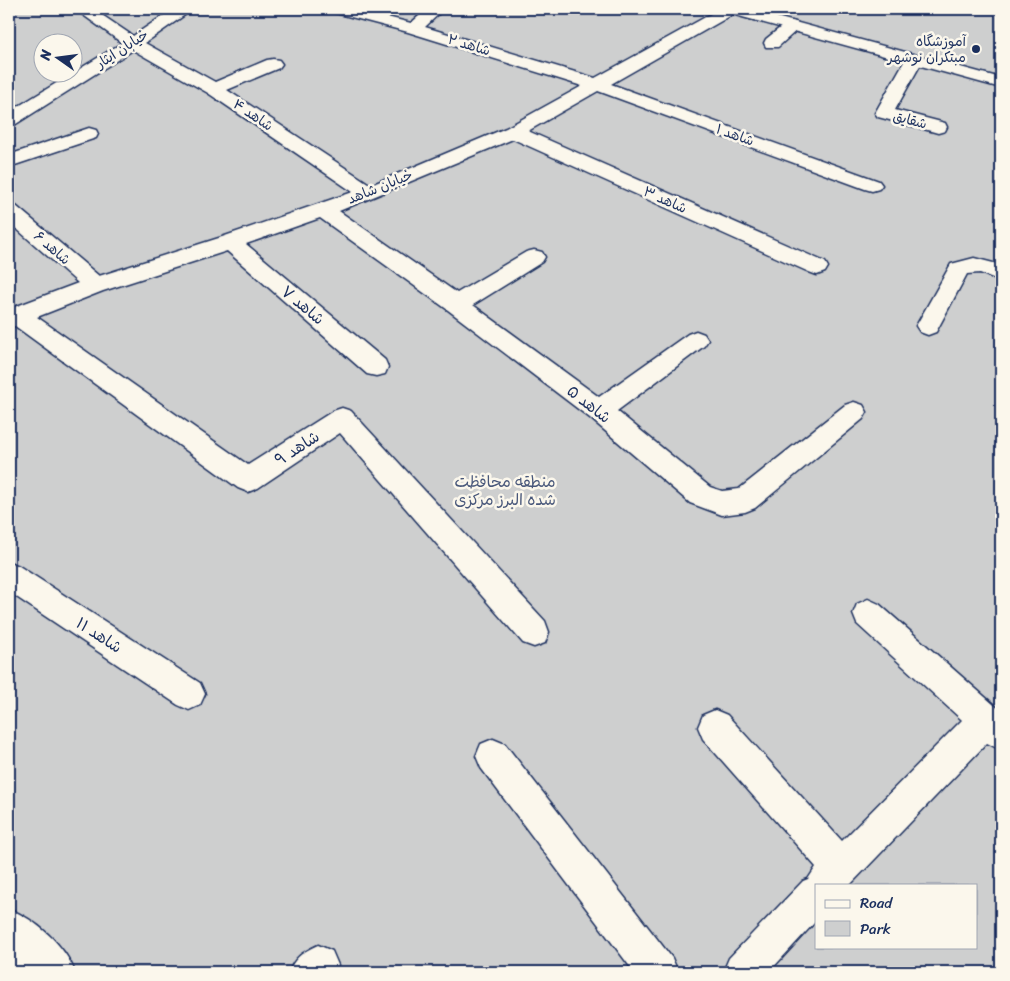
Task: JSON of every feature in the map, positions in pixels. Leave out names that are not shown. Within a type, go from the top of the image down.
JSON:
[{"type":"street","name":"شاهد ۴","points":[[83,9],[133,43],[214,89],[369,193]]},
{"type":"street","name":"خیابان ایثار","points":[[10,115],[133,43],[182,9]]},
{"type":"street","name":"شاهد ۲","points":[[338,9],[414,29],[598,85]]},
{"type":"street","points":[[414,29],[436,9]]},
{"type":"street","points":[[730,9],[1001,83]]},
{"type":"street","name":"خیابان شاهد","points":[[13,317],[96,285],[230,242],[369,193],[512,132],[730,9]]},
{"type":"street","points":[[784,9],[934,48]]},
{"type":"street","points":[[772,43],[792,26]]},
{"type":"street","name":"شقایق","points":[[914,60],[884,113],[938,127]]},
{"type":"street","points":[[214,89],[274,64]]},
{"type":"street","name":"شاهد ۱","points":[[598,85],[872,185]]},
{"type":"street","name":"شاهد ۳","points":[[512,132],[817,267]]},
{"type":"street","points":[[9,161],[89,134]]},
{"type":"street","name":"شاهد ۶","points":[[9,210],[96,285]]},
{"type":"street","name":"شاهد ۵","points":[[323,210],[456,304],[600,411],[700,495],[722,503],[745,500],[854,412]]},
{"type":"street","name":"شاهد ۷","points":[[230,242],[376,367]]},
{"type":"street","points":[[456,304],[534,257]]},
{"type":"street","points":[[928,326],[959,270],[967,264],[983,266],[1001,272]]},
{"type":"street","name":"شاهد ۹","points":[[13,317],[248,480],[342,418],[534,632]]},
{"type":"street","points":[[600,411],[696,340]]},
{"type":"street","name":"شاهد ۱۱","points":[[9,576],[188,694]]},
{"type":"street","points":[[715,728],[827,882],[993,727],[868,614]]},
{"type":"street","points":[[493,756],[658,972]]},
{"type":"street","points":[[743,972],[815,895]]},
{"type":"street","points":[[9,928],[42,967]]},
{"type":"green space","name":"منطقه محافظت شده البرز مرکزی","points":[[9,9],[1001,9],[1001,972],[9,972]]},
{"type":"place","name":"آموزشگاه مبتکران نوشهر","points":[[976,49]]}]
